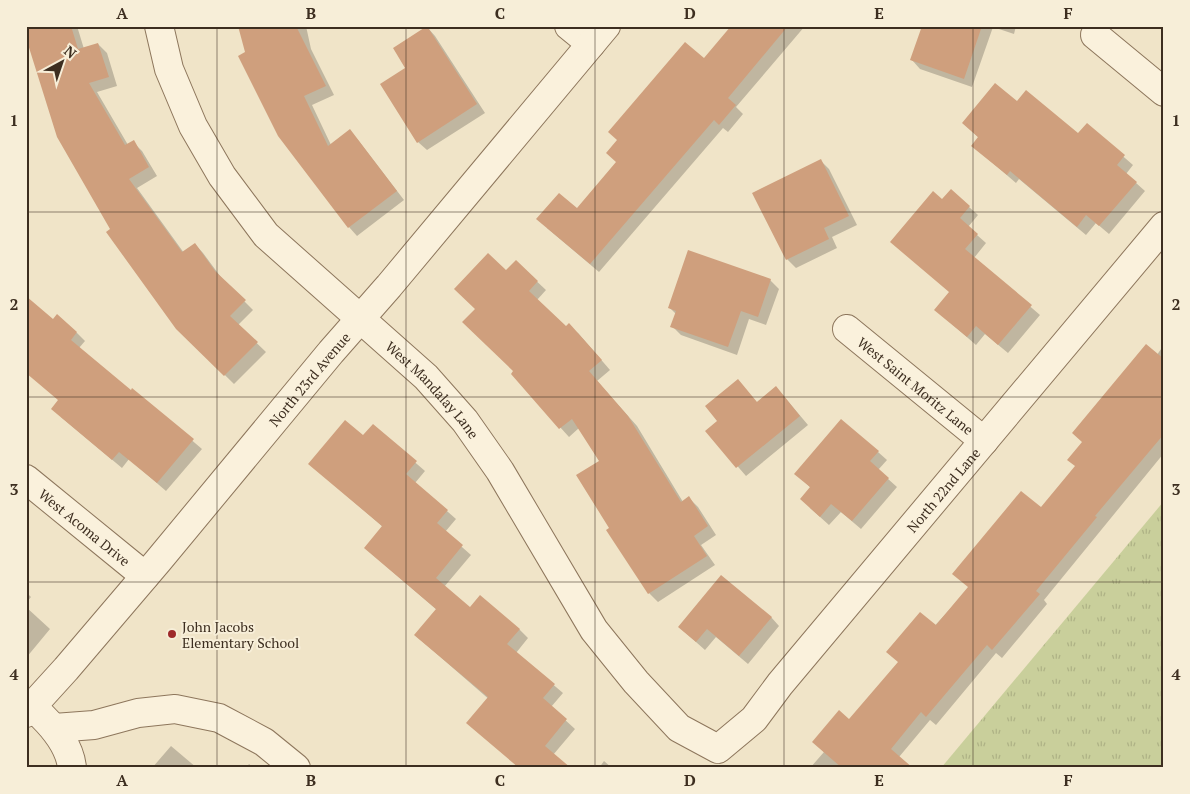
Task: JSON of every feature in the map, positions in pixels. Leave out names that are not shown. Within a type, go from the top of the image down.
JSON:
[{"type":"street","name":"West Mandalay Lane","points":[[159,26],[169,69],[193,126],[222,176],[266,235],[426,377],[464,421],[500,470],[594,630],[636,682],[679,728],[718,749]]},
{"type":"street","name":"North 23rd Avenue","points":[[29,709],[145,576],[598,35],[569,26]]},
{"type":"street","points":[[1095,35],[1164,92]]},
{"type":"street","name":"North 22nd Lane","points":[[718,749],[754,719],[780,684],[1164,226]]},
{"type":"street","name":"West Saint Moritz Lane","points":[[847,329],[984,441]]},
{"type":"street","name":"West Acoma Drive","points":[[26,478],[145,576]]},
{"type":"street","points":[[29,709],[54,728],[71,756],[72,768]]},
{"type":"street","points":[[54,728],[94,725],[138,713],[175,709],[219,718],[264,742],[296,768]]},
{"type":"green space","points":[[1164,501],[1164,768],[941,768]]},
{"type":"building","points":[[26,26],[71,26],[78,49],[98,43],[109,77],[89,83],[125,145],[134,140],[149,167],[129,179],[182,252],[195,243],[215,271],[246,300],[230,316],[258,342],[224,376],[176,329],[106,232],[110,229],[57,137],[26,38]]},
{"type":"building","points":[[238,26],[296,26],[326,86],[304,96],[328,146],[350,129],[397,191],[348,228],[278,136],[238,56],[245,52]]},
{"type":"building","points":[[427,26],[477,104],[417,143],[380,84],[405,68],[393,48]]},
{"type":"building","points":[[731,26],[788,26],[728,98],[736,105],[719,125],[714,120],[590,264],[536,219],[559,193],[577,208],[616,162],[606,153],[617,140],[608,132],[685,42],[704,58]]},
{"type":"building","points":[[922,26],[982,26],[964,79],[910,60]]},
{"type":"building","points":[[995,83],[1017,101],[1026,90],[1078,133],[1087,123],[1125,155],[1117,165],[1137,182],[1099,226],[1086,215],[1077,227],[1010,171],[1007,175],[971,146],[978,137],[962,123]]},
{"type":"building","points":[[821,159],[849,216],[824,228],[829,239],[786,260],[752,193]]},
{"type":"building","points":[[951,189],[970,206],[960,218],[978,234],[965,249],[1032,305],[998,345],[976,326],[967,337],[934,310],[949,292],[890,242],[933,191],[942,199]]},
{"type":"building","points":[[688,250],[771,279],[758,317],[741,311],[728,347],[670,327],[676,311],[668,308]]},
{"type":"building","points":[[488,253],[506,270],[516,260],[538,281],[529,291],[566,326],[569,323],[602,360],[589,371],[628,416],[681,502],[689,496],[708,526],[694,536],[707,556],[648,594],[606,530],[609,528],[576,475],[599,461],[572,419],[559,429],[511,374],[513,371],[462,322],[475,309],[454,289]]},
{"type":"building","points":[[26,296],[53,319],[57,314],[77,332],[71,340],[194,439],[157,483],[119,452],[112,460],[51,409],[58,400],[26,373]]},
{"type":"building","points":[[1146,344],[1164,359],[1164,434],[1095,516],[1097,517],[1036,591],[1040,594],[992,650],[987,645],[926,717],[921,712],[891,749],[913,768],[842,768],[812,742],[839,710],[849,719],[898,662],[886,652],[920,612],[936,625],[968,587],[952,574],[1021,491],[1041,507],[1075,466],[1067,460],[1082,442],[1072,433]]},
{"type":"building","points":[[738,379],[757,402],[776,386],[800,416],[736,468],[705,431],[717,421],[705,406]]},
{"type":"building","points":[[841,419],[879,451],[870,461],[889,478],[852,521],[831,504],[820,517],[800,499],[810,487],[794,474]]},
{"type":"building","points":[[345,420],[363,435],[373,424],[417,461],[406,474],[448,510],[437,523],[463,545],[436,578],[470,607],[480,595],[520,629],[507,644],[555,684],[543,698],[567,719],[545,746],[571,768],[519,768],[466,723],[488,697],[414,635],[436,609],[364,548],[382,526],[308,464]]},
{"type":"building","points":[[721,575],[772,617],[739,656],[707,629],[696,642],[678,627]]},
{"type":"place","name":"John Jacobs Elementary School","points":[[172,634]]}]
